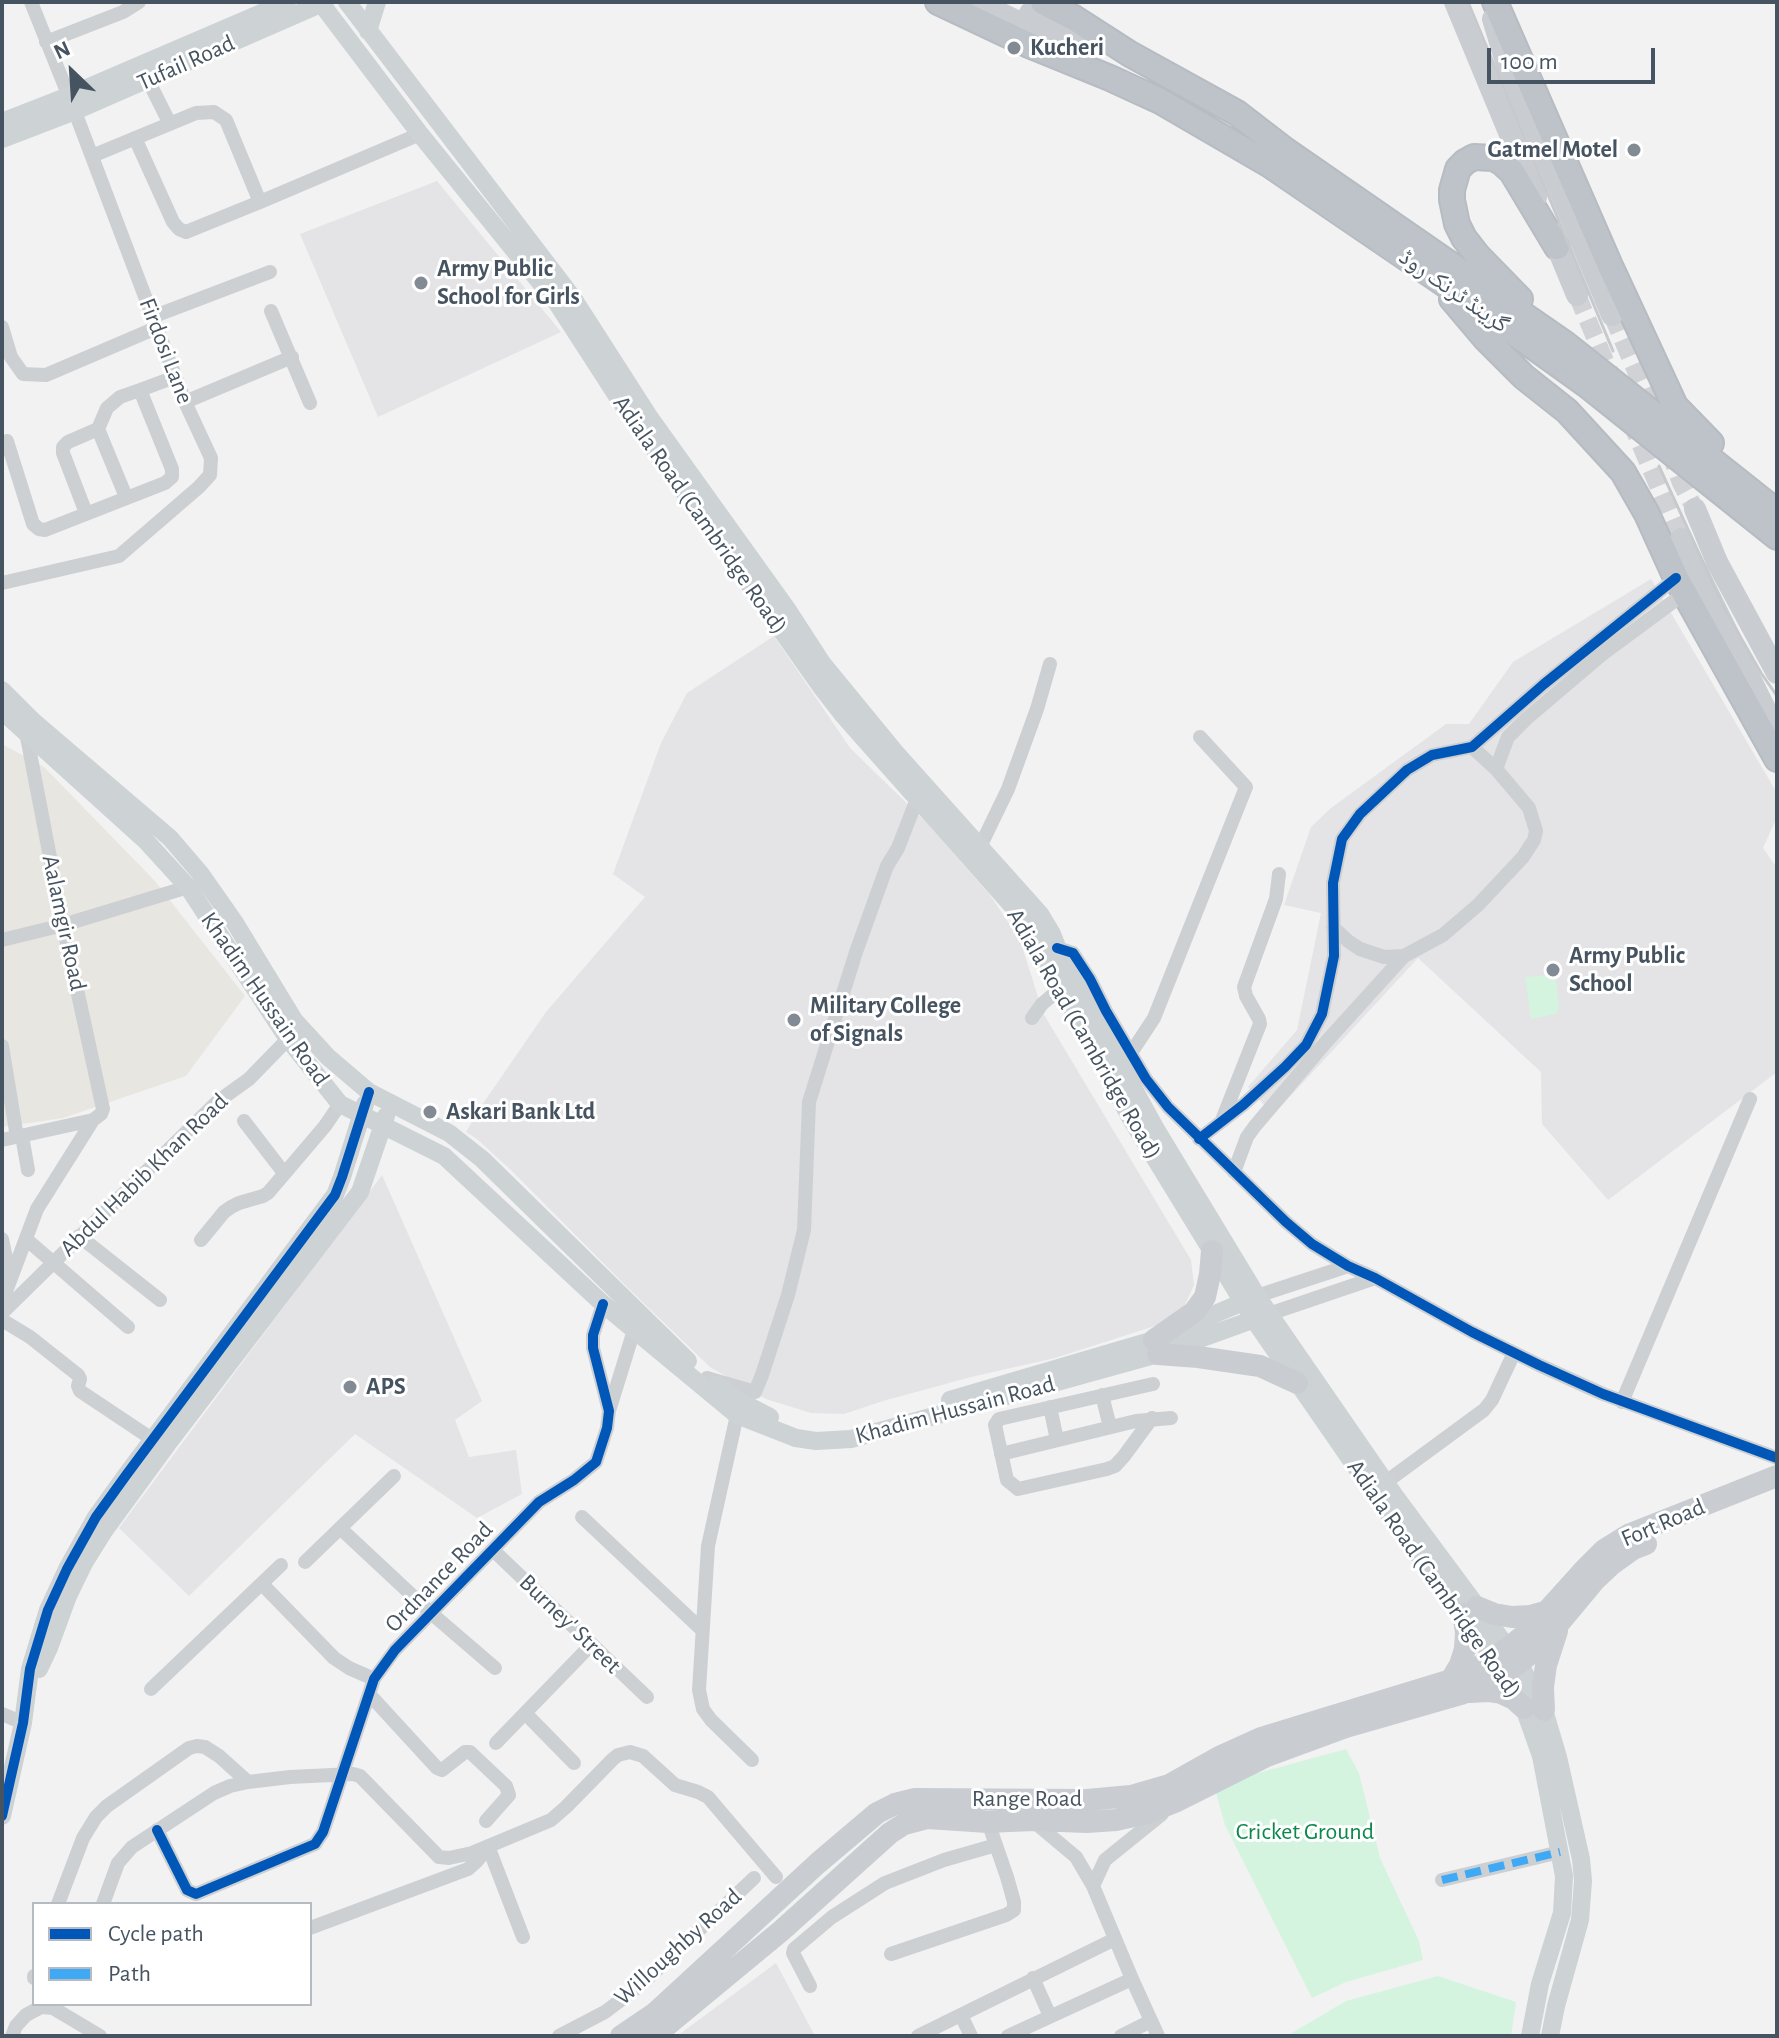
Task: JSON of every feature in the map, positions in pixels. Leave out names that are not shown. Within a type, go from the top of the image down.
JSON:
[{"type":"highway","name":"گرینڈ ٹرنک روڈ","points":[[938,2],[1160,101],[1270,165],[1587,385],[1777,537]]},
{"type":"highway","name":"گرینڈ ٹرنک روڈ","points":[[1043,2],[1237,113],[1285,150],[1564,343],[1777,512]]},
{"type":"highway","points":[[1495,2],[1675,406],[1714,446],[1777,493]]},
{"type":"highway","points":[[1557,247],[1512,172],[1501,162],[1493,158],[1474,157],[1458,169],[1452,200],[1457,224],[1464,238],[1564,343]]},
{"type":"highway","points":[[1432,275],[1485,338],[1524,377],[1567,411],[1623,472],[1647,514],[1680,585],[1777,759]]},
{"type":"main road","name":"Tufail Road","points":[[2,139],[71,103],[287,2]]},
{"type":"main road","name":"Adiala Road (Cambridge Road)","points":[[347,2],[573,298],[650,418],[822,663],[895,752],[1040,914],[1297,1383],[1380,1502],[1470,1611]]},
{"type":"main road","points":[[368,31],[377,2]]},
{"type":"main road","points":[[977,2],[1035,30],[1110,78]]},
{"type":"main road","points":[[1007,2],[1130,54]]},
{"type":"main road","points":[[1455,2],[1577,295]]},
{"type":"main road","points":[[1489,2],[1507,65],[1612,315]]},
{"type":"main road","name":"Tufail Road","points":[[2,122],[148,80],[322,3]]},
{"type":"main road","name":"Adiala Road (Cambridge Road)","points":[[322,3],[420,134],[557,303],[619,399],[822,688],[1024,919],[1131,1119],[1212,1251],[1250,1299]]},
{"type":"main road","points":[[1695,509],[1717,562],[1777,673]]},
{"type":"main road","points":[[1681,539],[1777,733]]},
{"type":"main road","name":"Khadim Hussain Road","points":[[2,690],[20,727],[170,838],[200,873],[235,923],[294,1020],[328,1057],[369,1092],[449,1133],[482,1159],[707,1378],[743,1403],[778,1420],[815,1430],[871,1423],[1156,1347],[1250,1299]]},
{"type":"main road","name":"Khadim Hussain Road","points":[[2,711],[145,840],[188,887],[288,1039],[340,1104],[444,1156],[603,1304],[737,1415],[796,1438],[816,1441],[851,1439],[1261,1317]]},
{"type":"main road","points":[[2,1816],[23,1723],[30,1669],[48,1610],[67,1569],[96,1517],[335,1195],[369,1092]]},
{"type":"main road","points":[[27,1689],[49,1648],[84,1563],[104,1531],[360,1192],[391,1103]]},
{"type":"main road","points":[[343,1174],[362,1186]]},
{"type":"main road","points":[[1156,1347],[1194,1312],[1205,1297],[1212,1251]]},
{"type":"main road","name":"Adiala Road (Cambridge Road)","points":[[1261,1317],[1386,1482],[1506,1661],[1558,1757],[1583,1881],[1580,1920],[1550,2036]]},
{"type":"main road","points":[[1156,1347],[1260,1366],[1297,1383]]},
{"type":"main road","name":"Fort Road","points":[[1554,1617],[1584,1570],[1604,1550],[1628,1535],[1777,1476]]},
{"type":"main road","name":"Fort Road","points":[[1506,1661],[1612,1564],[1633,1549],[1777,1491]]},
{"type":"main road","points":[[654,2036],[904,1824],[927,1818],[988,1822],[1087,1822],[1147,1813],[1267,1756],[1456,1687],[1501,1693],[1534,1709],[1543,1687],[1554,1617],[1512,1617],[1470,1611],[1456,1687]]},
{"type":"main road","name":"Range Road","points":[[621,2036],[655,2013],[877,1813],[895,1804],[915,1799],[1087,1800],[1131,1796],[1169,1785],[1261,1738],[1456,1687],[1474,1670],[1506,1661]]},
{"type":"main road","name":"Adiala Road (Cambridge Road)","points":[[1530,2036],[1540,1984],[1562,1913],[1564,1876],[1534,1709]]},
{"type":"street","name":"Firdosi Lane","points":[[2,583],[119,556],[199,487],[210,475],[211,458],[175,377],[31,2]]},
{"type":"street","points":[[46,42],[123,12],[139,2]]},
{"type":"street","points":[[148,80],[170,124]]},
{"type":"street","points":[[92,156],[196,113],[214,112],[226,120],[260,202]]},
{"type":"street","points":[[135,138],[173,222],[186,232],[420,134]]},
{"type":"street","points":[[2,327],[11,357],[23,374],[46,375],[270,272]]},
{"type":"street","points":[[271,311],[310,403]]},
{"type":"street","points":[[185,402],[292,357]]},
{"type":"street","points":[[86,513],[63,447],[98,429],[107,408],[120,397],[175,377]]},
{"type":"street","points":[[7,441],[33,524],[45,530],[165,483],[172,477],[172,469],[140,390]]},
{"type":"street","points":[[98,429],[126,497]]},
{"type":"street","points":[[1234,1172],[1247,1137],[1310,1050],[1322,1014],[1334,956],[1333,883],[1342,839],[1360,814],[1407,770],[1432,755],[1472,747],[1544,684],[1680,585]]},
{"type":"street","points":[[1496,769],[1508,737],[1526,719],[1680,585]]},
{"type":"street","points":[[980,847],[1008,789],[1050,664]]},
{"type":"street","name":"Aalamgir Road","points":[[20,727],[103,1109],[97,1117]]},
{"type":"street","points":[[1131,1053],[1154,1018],[1246,787],[1200,737]]},
{"type":"street","points":[[1199,1139],[1310,1050],[1404,956],[1443,935],[1478,905],[1523,857],[1536,831],[1529,808],[1496,769],[1472,747]]},
{"type":"street","points":[[755,1392],[788,1295],[804,1230],[809,1102],[861,938],[887,866],[898,848],[917,799]]},
{"type":"street","points":[[1222,1121],[1260,1024],[1244,987],[1276,899],[1279,874]]},
{"type":"street","points":[[2,940],[188,887]]},
{"type":"street","points":[[1333,927],[1360,949],[1384,957],[1404,956]]},
{"type":"street","points":[[1057,948],[1073,953],[1146,1079],[1168,1107],[1312,1244],[1514,1353],[1622,1402],[1777,1458]]},
{"type":"street","points":[[1032,1018],[1042,1004],[1061,988]]},
{"type":"street","name":"Abdul Habib Khan Road","points":[[2,1313],[217,1102],[249,1079],[288,1039]]},
{"type":"street","points":[[2,1046],[28,1170]]},
{"type":"street","points":[[1622,1402],[1750,1099]]},
{"type":"street","points":[[201,1240],[224,1212],[239,1203],[263,1196],[325,1126],[340,1104]]},
{"type":"street","points":[[2,1140],[97,1117]]},
{"type":"street","points":[[2,1302],[37,1209],[97,1117]]},
{"type":"street","points":[[244,1121],[284,1173]]},
{"type":"street","points":[[79,1236],[160,1300]]},
{"type":"street","points":[[2,1239],[11,1279]]},
{"type":"street","points":[[4,1256],[23,1245]]},
{"type":"street","points":[[23,1245],[53,1262],[128,1327]]},
{"type":"street","name":"Khadim Hussain Road","points":[[1250,1299],[1348,1266]]},
{"type":"street","name":"Khadim Hussain Road","points":[[1261,1317],[1375,1278]]},
{"type":"street","name":"Ordnance Road","points":[[603,1304],[593,1335],[593,1348],[609,1411]]},
{"type":"street","points":[[2,1320],[30,1337],[78,1375],[80,1391],[152,1439]]},
{"type":"street","name":"Ordnance Road","points":[[157,1830],[187,1890],[196,1894],[315,1844],[323,1832],[374,1679],[395,1650],[539,1502],[596,1462],[634,1330]]},
{"type":"street","points":[[1386,1482],[1484,1410],[1492,1400],[1514,1353]]},
{"type":"street","points":[[707,1378],[755,1392],[778,1420]]},
{"type":"street","points":[[1152,1418],[1115,1466],[1018,1489],[1007,1480],[995,1425],[999,1419],[1153,1384]]},
{"type":"street","points":[[1102,1395],[1110,1427]]},
{"type":"street","points":[[1050,1407],[1057,1440]]},
{"type":"street","points":[[737,1415],[708,1546],[699,1690],[703,1709],[711,1720],[752,1760]]},
{"type":"street","points":[[1001,1454],[1152,1418],[1171,1418]]},
{"type":"street","points":[[305,1562],[394,1476]]},
{"type":"street","points":[[582,1517],[702,1630]]},
{"type":"street","points":[[340,1528],[495,1668]]},
{"type":"street","name":"Burney' Street","points":[[493,1550],[647,1697]]},
{"type":"street","points":[[151,1689],[281,1565]]},
{"type":"street","points":[[262,1584],[334,1658],[374,1679]]},
{"type":"street","points":[[496,1743],[591,1645]]},
{"type":"street","points":[[369,1694],[437,1768],[442,1770],[460,1755],[470,1752],[506,1786],[509,1795],[486,1821]]},
{"type":"street","points":[[2,1714],[23,1723]]},
{"type":"street","points":[[526,1714],[574,1763]]},
{"type":"street","points":[[59,1902],[83,1838],[96,1817],[189,1748],[205,1747],[248,1782]]},
{"type":"street","points":[[104,1902],[118,1863],[132,1847],[214,1793],[248,1782],[290,1777],[360,1776],[439,1857],[449,1858],[472,1853],[551,1820],[613,1759],[630,1752],[643,1756],[675,1785],[708,1797],[776,1877]]},
{"type":"street","points":[[1093,1886],[1105,1860],[1177,1801]]},
{"type":"street","points":[[1033,1820],[1076,1857],[1093,1886],[1158,2036]]},
{"type":"street","points":[[891,1954],[1014,1910],[988,1822]]},
{"type":"street","points":[[810,1986],[793,1953],[794,1949],[832,1917],[885,1883],[944,1860],[996,1845]]},
{"type":"street","points":[[312,1927],[468,1869],[488,1846]]},
{"type":"street","points":[[488,1846],[523,1937]]},
{"type":"street","points":[[1442,1880],[1560,1852]]},
{"type":"street","name":"Willoughby Road","points":[[559,2036],[605,2012],[642,1984],[754,1878]]},
{"type":"street","points":[[918,2036],[1115,1939]]},
{"type":"street","points":[[1033,1978],[1050,2016]]},
{"type":"street","points":[[1011,2035],[1132,1979]]},
{"type":"street","points":[[12,2036],[26,2015],[41,2007],[51,2006],[100,2036]]},
{"type":"street","points":[[961,2015],[971,2036]]},
{"type":"street","points":[[1121,2036],[1151,2021]]},
{"type":"shaded area","name":"Army Public School for Girls","points":[[437,181],[561,332],[378,417],[300,234]]},
{"type":"shaded area","points":[[1651,579],[1777,793],[1777,817],[1763,848],[1777,868],[1777,1072],[1608,1200],[1542,1124],[1541,1072],[1418,958],[1273,1115],[1248,1087],[1297,1030],[1321,913],[1284,905],[1311,827],[1331,808],[1446,724],[1469,724],[1513,662]]},
{"type":"shaded area","name":"Military College of Signals","points":[[774,636],[850,748],[924,820],[990,895],[1020,940],[1043,1013],[1191,1260],[1194,1285],[1183,1309],[1164,1323],[1055,1358],[971,1377],[844,1414],[811,1413],[766,1399],[710,1367],[512,1171],[466,1132],[546,1012],[645,897],[613,874],[661,743],[687,693]]},
{"type":"shaded area","points":[[2,744],[44,767],[154,880],[245,996],[186,1076],[63,1118],[2,1127]]},
{"type":"shaded area","name":"APS","points":[[382,1175],[482,1401],[455,1420],[469,1457],[516,1450],[522,1494],[477,1518],[355,1434],[189,1596],[119,1528]]},
{"type":"shaded area","points":[[776,1963],[815,2036],[677,2036]]},
{"type":"green space","points":[[1549,975],[1556,978],[1559,1009],[1556,1014],[1531,1019],[1525,977]]},
{"type":"green space","name":"Cricket Ground","points":[[1346,1749],[1359,1773],[1380,1858],[1419,1941],[1423,1960],[1346,1982],[1312,1998],[1225,1825],[1216,1793],[1240,1778]]},
{"type":"green space","points":[[1438,1976],[1516,2002],[1511,2036],[1287,2036],[1346,2001]]},
{"type":"tunnel","points":[[1577,295],[1614,382]]},
{"type":"tunnel","points":[[1612,315],[1655,415]]},
{"type":"tunnel","points":[[1630,420],[1681,539]]},
{"type":"tunnel","points":[[1669,450],[1695,509]]},
{"type":"railway","points":[[1468,2],[1613,351]]},
{"type":"railway","points":[[1659,466],[1725,610],[1777,696]]},
{"type":"marked path","points":[[1442,1880],[1560,1852]]},
{"type":"cycle path","points":[[1199,1139],[1285,1067],[1306,1045],[1322,1014],[1334,956],[1333,883],[1342,839],[1360,814],[1407,770],[1432,755],[1472,747],[1544,684],[1676,578]]},
{"type":"cycle path","points":[[1057,948],[1073,953],[1146,1079],[1168,1107],[1312,1244],[1348,1266],[1539,1365],[1603,1394],[1777,1458]]},
{"type":"cycle path","points":[[2,1816],[23,1723],[30,1669],[48,1610],[67,1569],[96,1517],[335,1195],[369,1092]]},
{"type":"cycle path","points":[[157,1830],[187,1890],[196,1894],[315,1844],[323,1832],[374,1679],[395,1650],[539,1502],[596,1462],[609,1411],[593,1348],[593,1335],[603,1304]]},
{"type":"place","name":"Kucheri","points":[[1014,48]]},
{"type":"place","name":"Gatmel Motel","points":[[1634,150]]},
{"type":"place","name":"Army Public School for Girls","points":[[421,283]]},
{"type":"place","name":"Army Public School","points":[[1553,970]]},
{"type":"place","name":"Military College of Signals","points":[[794,1020]]},
{"type":"place","name":"Askari Bank Ltd","points":[[430,1112]]},
{"type":"place","name":"APS","points":[[350,1387]]}]
